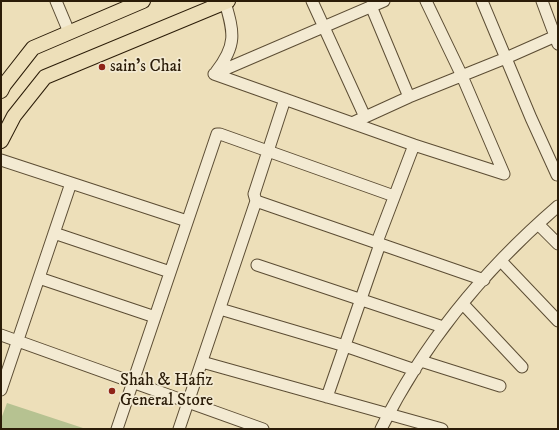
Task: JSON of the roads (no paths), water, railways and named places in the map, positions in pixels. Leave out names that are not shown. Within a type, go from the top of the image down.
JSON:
[{"type":"main road","points":[[1,91],[4,84],[33,48],[143,1]]},
{"type":"main road","points":[[1,141],[14,116],[45,77],[227,2]]},
{"type":"street","points":[[56,1],[69,32]]},
{"type":"street","points":[[312,1],[365,117]]},
{"type":"street","points":[[214,74],[384,1]]},
{"type":"street","points":[[214,74],[414,145],[504,174],[462,76],[426,1]]},
{"type":"street","points":[[482,1],[531,118],[557,175]]},
{"type":"street","points":[[352,123],[409,97],[557,39],[542,1]]},
{"type":"street","points":[[214,74],[226,59],[232,40],[232,24],[227,2]]},
{"type":"street","points":[[371,6],[409,97]]},
{"type":"street","points":[[179,429],[256,201],[254,194],[285,99]]},
{"type":"street","points":[[117,429],[217,134],[268,150],[394,196]]},
{"type":"street","points":[[327,397],[361,299],[394,196],[414,145]]},
{"type":"street","points":[[1,160],[187,221]]},
{"type":"street","points":[[1,390],[71,183]]},
{"type":"street","points":[[256,201],[484,280]]},
{"type":"street","points":[[381,429],[443,327],[501,261],[558,206]]},
{"type":"street","points":[[538,224],[558,244]]},
{"type":"street","points":[[54,233],[170,272]]},
{"type":"street","points":[[501,261],[558,321]]},
{"type":"street","points":[[257,264],[443,327]]},
{"type":"street","points":[[39,278],[155,317]]},
{"type":"street","points":[[463,304],[522,367]]},
{"type":"street","points":[[220,309],[344,346],[500,386]]},
{"type":"street","points":[[1,335],[263,429]]},
{"type":"street","points":[[202,362],[442,429]]},
{"type":"place","name":"sain's Chai","points":[[102,67]]},
{"type":"place","name":"Shah & Hafiz General Store","points":[[112,391]]}]
